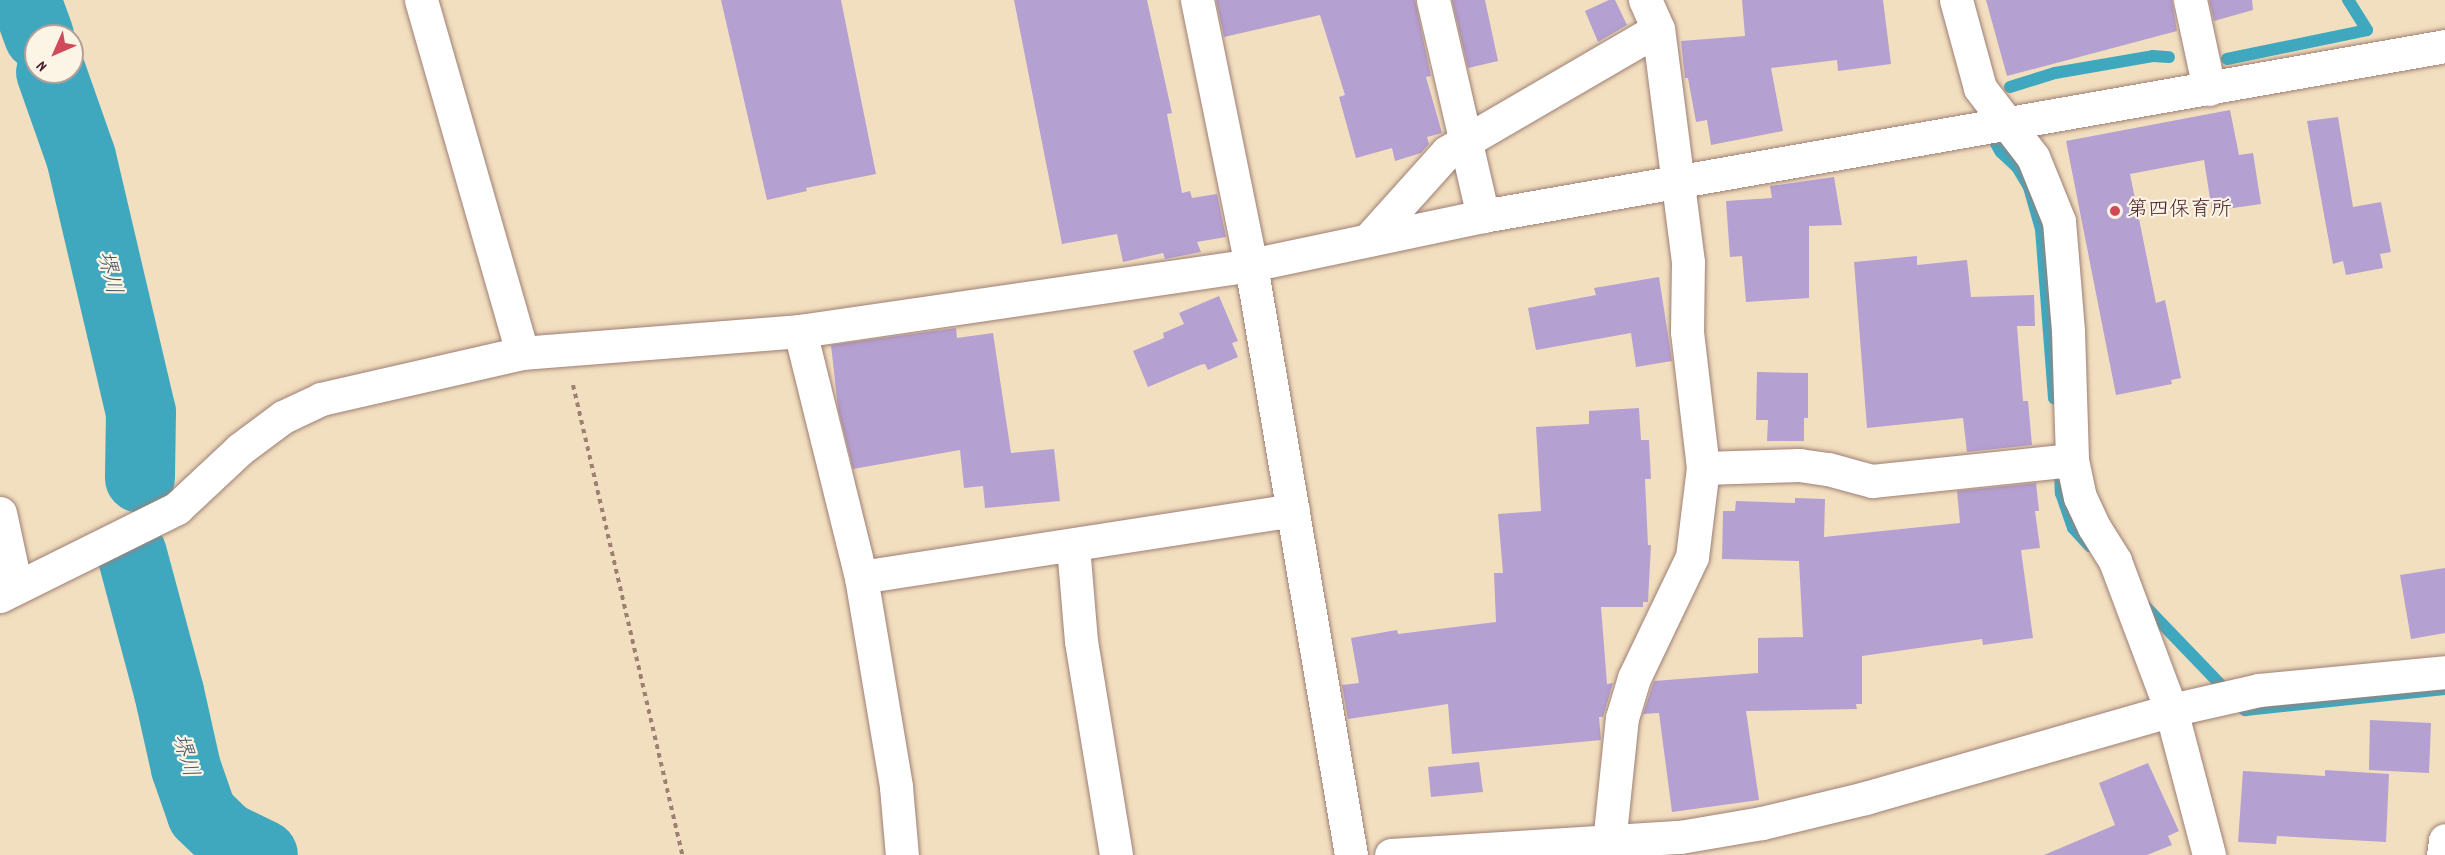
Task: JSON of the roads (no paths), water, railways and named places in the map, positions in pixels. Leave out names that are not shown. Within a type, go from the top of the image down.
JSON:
[{"type":"street","points":[[421,0],[522,353]]},
{"type":"street","points":[[1197,0],[1251,265],[1351,855]]},
{"type":"street","points":[[1433,0],[1483,216]]},
{"type":"street","points":[[1609,843],[1622,718],[1634,678],[1692,557],[1703,468],[1687,332],[1688,262],[1658,30],[1645,0]]},
{"type":"street","points":[[1956,0],[1980,88],[2003,122],[2032,156],[2059,220],[2068,331],[2070,460],[2080,497],[2094,527],[2115,561],[2171,710],[2209,855]]},
{"type":"street","points":[[2190,0],[2209,89]]},
{"type":"street","points":[[1368,240],[1447,152],[1658,30]]},
{"type":"street","points":[[0,513],[8,592],[177,508],[240,449],[283,417],[321,399],[522,353],[800,331],[1251,265],[1483,216],[1677,183],[2003,122],[2209,89],[2445,46]]},
{"type":"street","points":[[800,331],[861,577],[896,787],[902,855]]},
{"type":"street","points":[[1703,468],[1799,465],[1828,469],[1872,481],[2070,460]]},
{"type":"street","points":[[861,577],[1073,546],[1293,510]]},
{"type":"street","points":[[1073,546],[1081,641],[1116,855]]},
{"type":"street","points":[[1390,855],[1528,844],[1609,843],[1680,837],[1785,817],[1865,798],[2171,710],[2259,690],[2445,672]]},
{"type":"street","points":[[2443,855],[2445,840]]},
{"type":"waterway","name":"堺川","points":[[26,0],[35,24]]},
{"type":"waterway","points":[[2227,59],[2367,30],[2348,0]]},
{"type":"waterway","points":[[2010,87],[2055,73],[2153,56],[2169,57]]},
{"type":"waterway","name":"堺川","points":[[55,84],[81,157],[141,412],[140,478]]},
{"type":"waterway","points":[[1988,129],[2001,152],[2017,167],[2029,187],[2041,229],[2054,399]]},
{"type":"waterway","points":[[2060,470],[2061,493],[2073,528],[2090,546]]},
{"type":"waterway","name":"堺川","points":[[132,554],[169,692],[186,768],[202,814],[226,837],[263,855]]},
{"type":"waterway","points":[[2142,603],[2245,710],[2445,689]]},
{"type":"place","name":"第四保育所","points":[[2115,211]]}]
